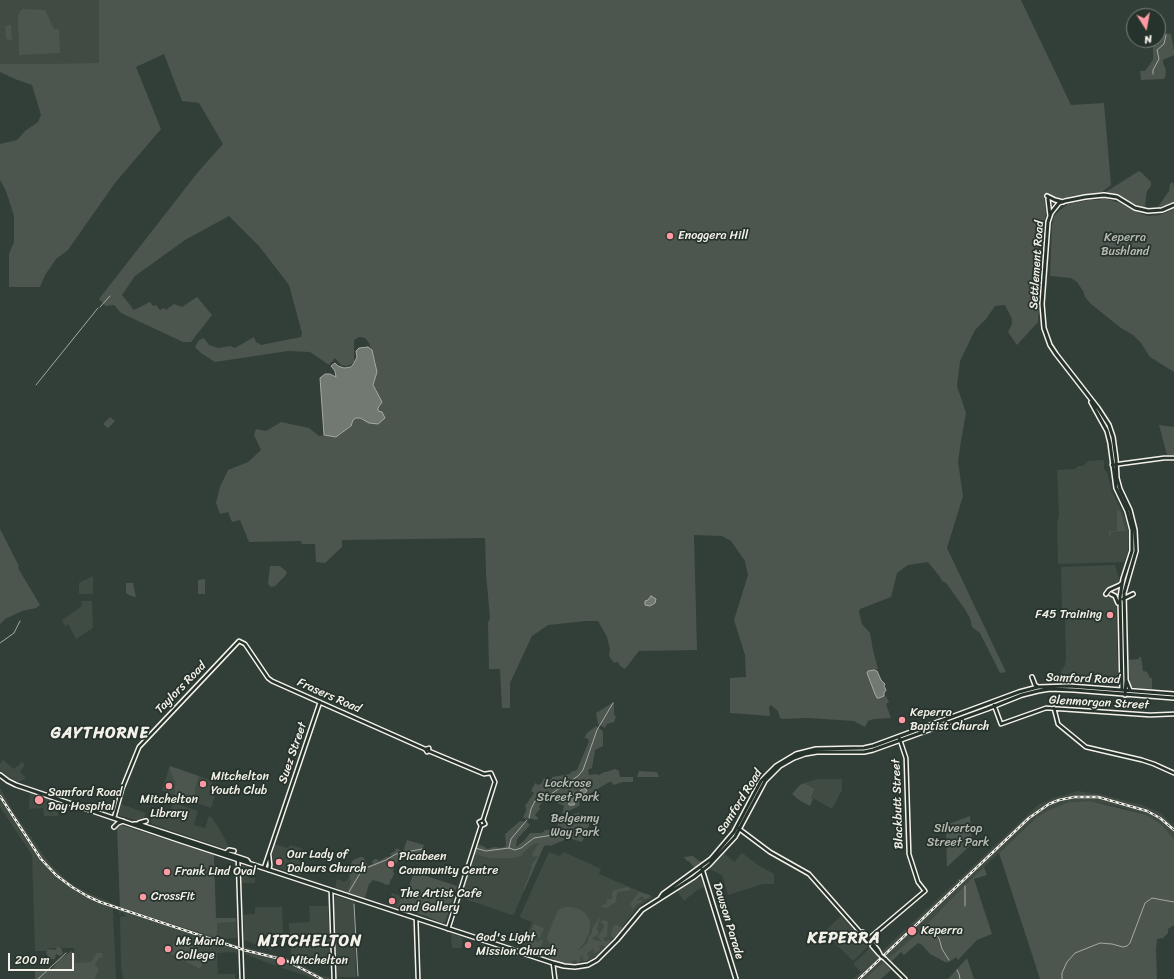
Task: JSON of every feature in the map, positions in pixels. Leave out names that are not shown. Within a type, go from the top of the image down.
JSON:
[{"type":"main road","points":[[1050,216],[1047,197],[1063,202],[1085,197],[1104,195],[1117,197],[1135,208],[1148,211],[1162,210],[1174,205]]},
{"type":"main road","name":"Settlement Road","points":[[1063,202],[1054,208],[1048,222],[1042,304],[1044,328],[1050,345],[1098,408],[1109,425],[1113,437],[1117,464],[1117,478],[1120,489],[1132,516],[1136,538],[1136,551],[1124,588],[1123,599],[1126,680],[1124,695]]},
{"type":"main road","name":"Settlement Road","points":[[1085,392],[1107,431],[1116,488],[1130,520],[1133,539],[1132,551],[1120,593],[1122,684],[1124,690]]},
{"type":"main road","points":[[1106,594],[1109,590],[1120,586],[1122,583]]},
{"type":"main road","points":[[1111,594],[1116,597],[1120,606]]},
{"type":"main road","points":[[1123,599],[1133,594]]},
{"type":"main road","points":[[1032,676],[1034,684],[1038,687]]},
{"type":"main road","points":[[1126,680],[1130,690]]},
{"type":"main road","points":[[1114,689],[1122,684]]},
{"type":"main road","name":"Samford Road","points":[[994,704],[1019,692],[1038,687],[1064,686],[1174,694]]},
{"type":"main road","name":"Samford Road","points":[[0,775],[3,780],[16,785],[238,859],[247,860],[249,863],[331,891],[553,963],[575,967],[595,962],[614,943],[639,912],[663,894],[702,869],[730,843],[762,785],[776,769],[797,757],[813,752],[870,751],[994,704],[1044,690],[1074,690],[1174,698]]},
{"type":"main road","points":[[114,827],[123,821]]},
{"type":"main road","points":[[138,824],[146,821]]},
{"type":"main road","name":"Samford Road","points":[[133,824],[138,824],[226,852],[238,859]]},
{"type":"main road","points":[[226,852],[232,849]]},
{"type":"main road","name":"Dawson Parade","points":[[702,869],[736,979]]},
{"type":"street","points":[[1112,464],[1174,458]]},
{"type":"street","name":"Frasers Road","points":[[241,642],[245,644],[268,678],[426,749],[429,748],[429,751],[484,774],[491,773],[495,782],[483,820],[485,824],[481,826],[448,929]]},
{"type":"street","name":"Taylors Road","points":[[114,818],[125,782],[139,747],[236,644],[241,642]]},
{"type":"street","name":"Suez Street","points":[[264,868],[320,702]]},
{"type":"street","name":"Glenmorgan Street","points":[[994,704],[1001,724],[1045,708],[1150,715],[1174,714]]},
{"type":"street","points":[[1054,708],[1058,724],[1086,747],[1142,760],[1174,773]]},
{"type":"street","name":"Blackbutt Street","points":[[868,940],[925,891],[918,882],[909,854],[906,758],[900,739]]},
{"type":"street","points":[[737,828],[770,852],[809,874],[860,932],[863,932],[862,935],[878,950],[881,956],[904,979]]},
{"type":"street","name":"Suez Street","points":[[269,854],[270,870]]},
{"type":"street","points":[[238,859],[242,979]]},
{"type":"street","points":[[331,891],[334,979]]},
{"type":"street","points":[[416,918],[418,979]]},
{"type":"street","points":[[553,963],[555,979]]},
{"type":"shaded area","points":[[0,0],[99,0],[99,63],[0,64]]},
{"type":"shaded area","points":[[368,347],[372,350],[377,372],[373,385],[382,402],[378,408],[378,411],[382,412],[385,418],[378,424],[369,423],[360,418],[356,418],[353,420],[351,426],[336,437],[324,435],[320,378],[325,374],[330,374],[336,377],[335,371],[331,366],[335,363],[344,368],[351,367],[357,357],[356,351],[359,348]]},
{"type":"shaded area","points":[[1104,460],[1104,469],[1107,472],[1112,492],[1125,517],[1129,532],[1128,552],[1124,562],[1058,564],[1057,521],[1059,515],[1057,470],[1075,469],[1078,466],[1083,466],[1088,461]]},
{"type":"shaded area","points":[[1115,565],[1120,582],[1118,597],[1116,600],[1118,680],[1111,685],[1061,680],[1061,671],[1065,665],[1066,658],[1065,617],[1062,613],[1061,567]]},
{"type":"shaded area","points":[[93,576],[93,593],[79,594],[79,583]]},
{"type":"shaded area","points":[[651,596],[656,599],[655,603],[650,606],[645,605],[645,601]]},
{"type":"shaded area","points":[[81,601],[92,601],[93,628],[76,639],[68,624],[65,626],[62,620],[82,606]]},
{"type":"shaded area","points":[[868,671],[877,671],[881,680],[885,684],[884,686],[886,690],[884,696],[879,698],[877,698],[875,694],[867,673]]},
{"type":"shaded area","points":[[3,760],[14,769],[22,762],[25,765],[20,772],[26,778],[19,782],[7,776],[0,770],[0,764]]},
{"type":"shaded area","points":[[169,768],[175,783],[175,796],[162,790]]},
{"type":"shaded area","points":[[199,776],[213,781],[209,793],[215,796],[211,808],[193,802]]},
{"type":"shaded area","points":[[817,779],[842,779],[842,790],[832,809],[811,797],[815,789],[804,783]]},
{"type":"shaded area","points":[[0,788],[15,814],[50,864],[69,882],[82,890],[114,904],[116,979],[91,979],[89,963],[75,963],[74,948],[48,948],[48,951],[35,951],[32,855],[0,807]]},
{"type":"shaded area","points":[[584,788],[587,790],[585,793],[576,799],[574,805],[569,805],[568,797],[573,794],[579,794]]},
{"type":"shaded area","points":[[1078,791],[1104,795],[1142,805],[1161,813],[1174,826],[1174,839],[1162,825],[1147,815],[1120,807],[1090,801],[1069,802],[1051,809],[1038,816],[969,881],[917,934],[889,958],[886,958],[882,954],[882,951],[1038,805],[1053,798]]},
{"type":"shaded area","points":[[30,792],[56,801],[58,805],[58,816],[44,816],[43,808],[29,809]]},
{"type":"shaded area","points":[[172,802],[198,811],[194,825],[205,828],[209,816],[211,817],[228,845],[227,848],[152,824],[151,821],[153,813],[170,818]]},
{"type":"shaded area","points":[[121,804],[146,813],[143,820],[138,821],[119,815]]},
{"type":"shaded area","points":[[535,841],[544,844],[514,914],[512,915],[462,898],[461,896],[475,853],[502,858]]},
{"type":"shaded area","points":[[275,844],[288,848],[290,845],[303,849],[299,862],[304,864],[300,875],[276,867],[272,855]]},
{"type":"shaded area","points":[[549,852],[560,856],[564,852],[601,869],[599,874],[653,897],[638,907],[606,947],[598,955],[589,960],[569,964],[523,950],[522,948],[532,922],[521,918],[520,916]]},
{"type":"shaded area","points":[[724,853],[734,862],[742,853],[758,865],[774,874],[774,884],[763,884],[728,895],[722,875],[709,869]]},
{"type":"shaded area","points":[[243,865],[248,866],[249,878],[255,878],[255,883],[242,883],[241,868]]},
{"type":"shaded area","points":[[348,878],[351,879],[347,892],[335,888],[337,879],[344,882]]},
{"type":"shaded area","points":[[698,878],[701,879],[705,887],[697,890],[684,901],[678,892],[679,890]]},
{"type":"shaded area","points":[[392,893],[401,896],[397,907],[388,905]]},
{"type":"shaded area","points":[[335,896],[354,901],[356,977],[337,977]]},
{"type":"shaded area","name":"Mt Maria College","points":[[119,906],[217,938],[217,923],[236,922],[237,938],[219,939],[237,945],[237,954],[234,952],[217,953],[218,974],[235,974],[235,979],[123,979],[121,964],[120,917],[126,916],[122,912],[119,914]]},
{"type":"shaded area","points":[[309,906],[328,906],[330,965],[319,965],[291,956],[289,923],[310,922]]},
{"type":"shaded area","points":[[255,907],[282,907],[283,934],[272,934],[272,950],[244,940],[243,915],[255,914]]},
{"type":"shaded area","points":[[841,916],[868,946],[853,961],[824,932]]},
{"type":"shaded area","points":[[451,933],[462,937],[462,948],[452,948]]},
{"type":"shaded area","points":[[244,947],[290,959],[322,976],[330,977],[330,979],[315,979],[268,963],[245,954]]},
{"type":"shaded area","points":[[870,948],[877,956],[880,957],[883,962],[865,979],[853,979],[861,972],[854,965],[854,963]]},
{"type":"green space","points":[[99,0],[1021,0],[1071,105],[1104,103],[1111,185],[1102,192],[1072,196],[1059,200],[1044,196],[1046,213],[1042,232],[1038,322],[1017,345],[1008,332],[1012,324],[1012,319],[1005,305],[995,306],[986,319],[975,330],[960,361],[957,386],[966,413],[958,462],[963,496],[947,548],[1006,672],[1000,673],[980,633],[972,627],[970,618],[964,608],[946,583],[942,581],[928,562],[908,565],[897,573],[891,597],[860,609],[859,612],[862,624],[870,633],[878,669],[868,671],[867,673],[872,686],[880,697],[886,696],[889,702],[886,704],[891,718],[874,719],[868,721],[865,727],[854,721],[808,718],[783,719],[780,718],[778,711],[771,705],[769,707],[770,716],[730,713],[730,678],[746,677],[745,655],[734,620],[748,575],[745,561],[731,541],[722,536],[694,535],[697,650],[639,651],[625,669],[620,666],[618,662],[614,663],[609,656],[610,649],[607,637],[598,621],[548,625],[532,636],[510,683],[510,708],[502,708],[500,669],[489,669],[488,623],[490,618],[486,574],[485,538],[342,540],[342,547],[325,563],[316,562],[315,544],[302,544],[301,541],[249,542],[240,520],[232,522],[228,512],[220,514],[216,503],[220,487],[228,470],[248,462],[261,450],[254,435],[256,429],[266,431],[281,422],[309,428],[319,436],[324,435],[336,437],[340,435],[351,426],[353,420],[360,418],[363,421],[378,411],[378,408],[381,405],[373,385],[377,372],[375,360],[369,343],[365,338],[359,337],[354,340],[354,362],[346,366],[341,365],[335,358],[329,365],[310,352],[288,351],[215,362],[201,353],[195,347],[199,340],[204,338],[209,345],[218,348],[230,346],[235,348],[254,337],[256,342],[261,345],[301,337],[302,333],[289,285],[259,246],[229,216],[185,240],[135,276],[122,295],[134,310],[150,302],[153,306],[156,305],[160,310],[164,308],[166,310],[174,304],[182,307],[197,297],[212,315],[191,342],[183,342],[121,313],[114,305],[106,306],[99,299],[198,172],[223,144],[199,103],[182,101],[164,54],[136,67],[161,129],[115,183],[68,250],[56,259],[45,275],[40,287],[9,287],[9,254],[14,242],[14,216],[6,191],[0,180],[0,144],[17,140],[25,131],[38,122],[41,115],[32,85],[0,72],[0,64],[99,63]]},
{"type":"green space","points":[[22,9],[45,10],[54,29],[59,29],[60,53],[19,55],[18,15]]},
{"type":"green space","points":[[11,25],[12,40],[6,39],[5,26]]},
{"type":"green space","points":[[1166,33],[1171,34],[1174,55],[1163,60],[1166,70],[1165,78],[1141,80],[1140,71],[1145,71],[1153,60],[1153,48],[1166,48]]},
{"type":"green space","points":[[1139,171],[1151,182],[1151,186],[1147,191],[1145,207],[1143,208],[1116,195],[1104,193]]},
{"type":"green space","points":[[1173,182],[1174,203],[1159,210],[1158,207],[1169,191],[1170,184]]},
{"type":"green space","name":"Keperra Bushland","points":[[1101,197],[1120,203],[1148,216],[1160,215],[1174,209],[1174,372],[1150,357],[1141,343],[1133,335],[1121,328],[1091,304],[1085,297],[1077,282],[1071,278],[1050,276],[1052,225],[1054,216],[1068,204],[1089,200],[1100,200]]},
{"type":"green space","points":[[110,417],[115,421],[108,428],[103,424]]},
{"type":"green space","points":[[1159,425],[1174,427],[1174,455],[1167,455]]},
{"type":"green space","points":[[1117,511],[1120,511],[1121,513],[1126,531],[1111,532],[1109,538],[1110,531],[1117,531]]},
{"type":"green space","points":[[0,529],[19,566],[18,568],[40,605],[36,608],[22,611],[5,619],[0,624]]},
{"type":"green space","points":[[270,566],[280,566],[287,572],[275,586],[271,587],[268,584]]},
{"type":"green space","points":[[205,579],[205,594],[198,594],[198,580]]},
{"type":"green space","points":[[126,583],[133,583],[136,597],[126,593]]},
{"type":"green space","points":[[1139,657],[1141,657],[1143,671],[1147,672],[1150,678],[1152,678],[1152,689],[1131,687],[1128,660],[1139,659]]},
{"type":"green space","points":[[614,702],[614,715],[616,716],[614,722],[607,724],[605,728],[598,724],[596,713]]},
{"type":"green space","name":"Lockrose Street Park","points":[[596,726],[603,731],[603,746],[595,750],[592,768],[588,770],[589,775],[599,775],[615,769],[619,771],[620,777],[633,777],[633,782],[623,782],[613,785],[612,782],[609,782],[581,799],[579,802],[580,805],[562,814],[564,806],[547,798],[539,806],[540,809],[535,815],[538,818],[537,820],[525,819],[523,817],[526,811],[525,806],[534,793],[531,791],[535,783],[538,785],[542,783],[544,778],[552,779],[552,777],[570,774],[571,772],[577,770],[589,741],[587,738],[584,738],[586,734]]},
{"type":"green space","points":[[170,766],[199,776],[193,802],[175,796],[175,783],[169,768]]},
{"type":"green space","points":[[639,771],[657,772],[659,777],[637,777]]},
{"type":"green space","points":[[804,783],[815,789],[811,797],[813,799],[810,806],[792,794],[800,785]]},
{"type":"green space","points":[[1090,801],[1147,815],[1162,825],[1174,839],[1174,925],[1168,929],[1168,933],[1163,938],[1157,939],[1157,979],[1040,979],[999,853],[1038,816],[1069,802]]},
{"type":"green space","name":"Belgenny Way Park","points":[[578,813],[592,818],[582,842],[569,838],[550,846],[544,846],[524,891],[532,867],[531,865],[538,856],[533,857],[532,854],[539,843],[535,843],[521,856],[513,858],[490,858],[473,854],[478,845],[487,849],[506,846],[505,834],[520,821],[527,822],[530,825],[517,839],[516,847],[524,841],[530,833],[542,833],[545,830],[556,830],[559,821]]},
{"type":"green space","name":"Silvertop Street Park","points":[[970,816],[971,835],[975,841],[947,867],[946,825]]},
{"type":"green space","points":[[121,825],[214,855],[216,918],[236,918],[236,922],[217,923],[217,938],[120,907],[117,828]]},
{"type":"green space","points":[[407,840],[424,845],[420,856],[418,857],[405,854],[398,857],[399,860],[395,865],[393,871],[394,874],[390,880],[390,884],[386,885],[373,880],[369,884],[365,898],[347,892],[351,880],[349,878],[350,874],[347,874],[346,870],[353,860],[363,857],[368,866],[373,864],[372,861],[375,859],[379,861],[386,857],[392,856],[390,854],[395,851],[396,848],[403,851]]},
{"type":"green space","points":[[693,856],[699,861],[703,861],[695,869],[684,857]]},
{"type":"green space","points":[[984,867],[987,875],[974,879],[992,934],[977,940],[958,960],[956,957],[949,962],[945,962],[930,954],[922,945],[918,943],[904,955],[901,952],[892,961],[889,958],[917,934]]},
{"type":"green space","points":[[414,872],[457,886],[445,922],[442,923],[426,916],[397,907],[401,896],[404,897],[405,892],[407,892]]},
{"type":"green space","points":[[628,887],[631,890],[617,892],[616,902],[607,908],[601,907],[602,905],[606,904],[608,897],[608,899],[612,899],[612,893],[614,890]]},
{"type":"green space","points":[[465,888],[475,891],[472,901],[462,897]]},
{"type":"green space","points":[[639,892],[650,895],[650,897],[645,899],[642,896],[639,898],[637,901],[642,900],[642,902],[637,904],[633,909],[630,904]]},
{"type":"green space","points":[[565,907],[579,909],[585,913],[590,920],[589,933],[584,943],[577,951],[588,942],[589,936],[592,934],[592,929],[599,918],[600,920],[598,922],[597,930],[599,933],[592,939],[596,941],[599,940],[601,943],[601,940],[598,937],[604,927],[600,922],[605,920],[608,922],[607,937],[603,937],[605,942],[609,940],[610,942],[605,947],[603,945],[599,946],[600,950],[596,953],[594,953],[593,949],[587,953],[589,959],[587,961],[584,961],[581,956],[581,961],[578,963],[575,960],[570,963],[563,963],[555,961],[550,957],[551,954],[548,949],[555,948],[547,940],[547,937],[558,910]]},
{"type":"green space","points":[[534,924],[544,928],[540,938],[530,935]]},
{"type":"green space","points":[[614,925],[622,927],[622,929],[613,938],[611,933]]},
{"type":"green space","points":[[177,938],[208,954],[200,969],[169,953]]},
{"type":"green space","points":[[529,938],[539,942],[540,939],[542,940],[543,942],[539,949],[545,952],[545,955],[540,956],[525,949]]},
{"type":"green space","points":[[57,947],[61,948],[63,953],[60,956],[56,954],[55,959],[51,959],[49,963],[46,963],[48,957],[46,952],[49,949],[55,950]]},
{"type":"green space","points":[[71,951],[75,954],[75,963],[91,962],[97,953],[102,953],[103,957],[99,958],[95,964],[99,970],[94,979],[35,979],[35,970],[52,969],[59,960]]},
{"type":"green space","points":[[967,958],[974,979],[948,979]]},
{"type":"green space","points":[[883,962],[891,970],[881,979],[865,979]]},
{"type":"waterway","points":[[1153,74],[1153,70],[1159,59],[1157,50],[1159,48]]},
{"type":"waterway","points":[[100,307],[110,296]]},
{"type":"waterway","points":[[36,385],[98,308]]},
{"type":"waterway","points":[[0,643],[14,633],[20,621]]},
{"type":"waterway","points":[[529,818],[535,801],[548,796],[578,776],[583,770],[597,730],[613,703]]},
{"type":"waterway","points":[[475,848],[486,851],[509,848],[511,839],[527,820]]},
{"type":"waterway","points":[[509,848],[515,850],[521,848],[534,838],[559,834]]},
{"type":"waterway","points":[[349,892],[359,875],[366,868],[386,860],[396,854],[422,849]]},
{"type":"waterway","points":[[965,886],[965,906]]},
{"type":"waterway","points":[[1062,979],[1062,973],[1067,962],[1075,953],[1100,943],[1123,947],[1127,946],[1130,943],[1145,903],[1152,898],[1174,902]]},
{"type":"waterway","points":[[354,904],[358,976]]},
{"type":"waterway","points":[[925,925],[939,938],[942,949],[949,960]]},
{"type":"waterway","points":[[38,979],[66,953]]},
{"type":"waterway","points":[[957,970],[960,979]]},
{"type":"railway","points":[[0,796],[41,859],[56,875],[87,896],[100,902],[244,950],[285,960],[322,979]]},
{"type":"railway","points":[[859,979],[1029,818],[1049,804],[1074,797],[1098,797],[1147,811],[1160,818],[1174,830]]},
{"type":"place","name":"Enoggera Hill","points":[[670,236]]},
{"type":"place","name":"F45 Training","points":[[1110,615]]},
{"type":"place","name":"Keperra Baptist Church","points":[[902,720]]},
{"type":"place","name":"Mitchelton Youth Club","points":[[203,784]]},
{"type":"place","name":"Mitchelton Library","points":[[169,786]]},
{"type":"place","name":"Samford Road Day Hospital","points":[[39,800]]},
{"type":"place","name":"Our Lady of Dolours Church","points":[[279,862]]},
{"type":"place","name":"Picabeen Community Centre","points":[[391,864]]},
{"type":"place","name":"Frank Lind Oval","points":[[167,872]]},
{"type":"place","name":"CrossFit","points":[[143,897]]},
{"type":"place","name":"The Artist Cafe and Gallery","points":[[392,901]]},
{"type":"place","name":"Keperra","points":[[912,931]]},
{"type":"place","name":"God's Light Mission Church","points":[[468,945]]},
{"type":"place","name":"Mt Maria College","points":[[168,949]]},
{"type":"place","name":"Mitchelton","points":[[281,961]]},
{"type":"district","name":"GAYTHORNE","points":[[100,734]]},
{"type":"district","name":"KEPERRA","points":[[844,939]]},
{"type":"district","name":"MITCHELTON","points":[[310,942]]}]
